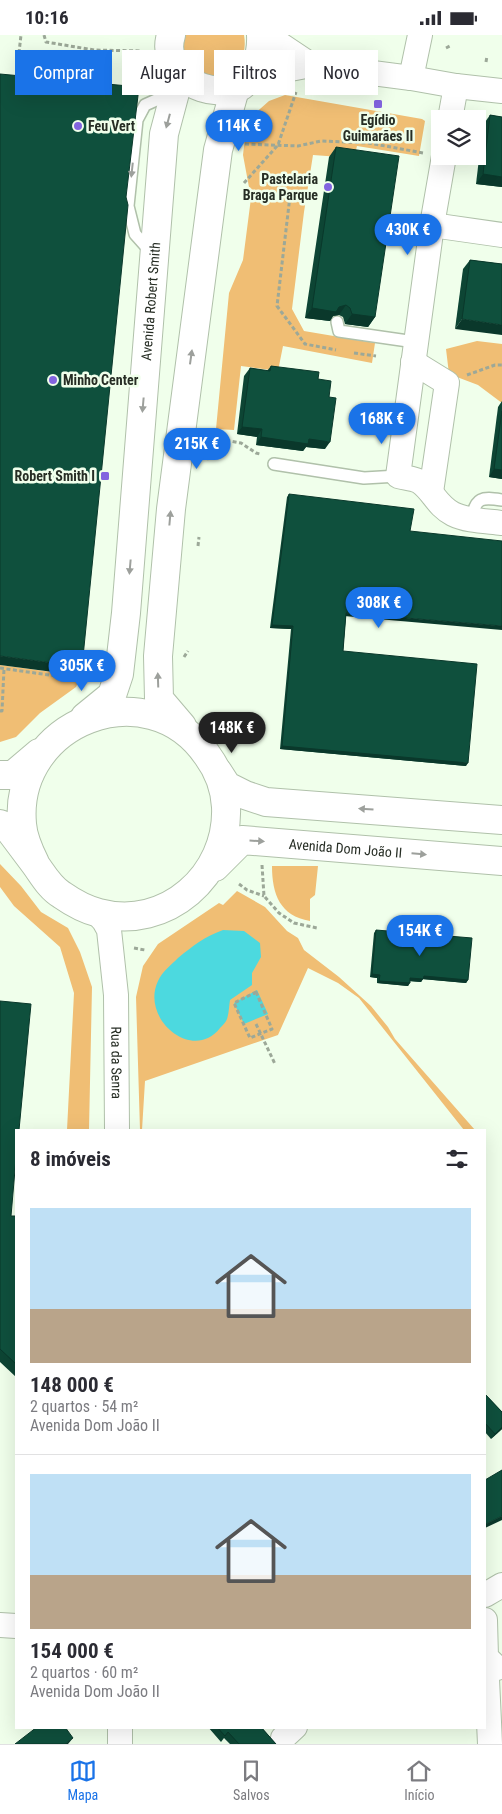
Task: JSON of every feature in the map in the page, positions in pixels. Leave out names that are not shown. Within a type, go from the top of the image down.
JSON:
[{"type":"street","points":[[171,50],[172,35]]},
{"type":"street","points":[[261,35],[261,50]]},
{"type":"street","points":[[266,35],[305,61]]},
{"type":"street","points":[[411,78],[420,35]]},
{"type":"street","points":[[378,74],[502,91]]},
{"type":"street","points":[[452,110],[456,86]]},
{"type":"street","name":"Avenida Robert Smith","points":[[78,722],[112,695],[119,674],[125,621],[164,134],[175,95]]},
{"type":"street","points":[[238,95],[218,150],[171,509],[158,656],[159,699],[202,748],[227,786],[244,795],[266,802],[502,820]]},
{"type":"street","points":[[436,165],[432,225],[398,476],[419,480],[432,492],[439,504],[453,514],[502,523]]},
{"type":"street","points":[[432,225],[502,235]]},
{"type":"street","points":[[414,352],[447,383],[432,492]]},
{"type":"street","points":[[0,775],[13,775],[61,733],[78,722],[95,715],[133,712],[155,716],[170,722],[189,735]]},
{"type":"street","points":[[34,863],[26,844],[22,824],[22,804],[26,783],[35,763],[46,747]]},
{"type":"street","points":[[0,824],[8,828],[48,883],[61,895],[98,913],[116,916],[138,916],[156,911],[176,902],[188,893],[205,876],[217,856],[223,841],[226,802],[222,782],[214,765]]},
{"type":"street","name":"Avenida Dom João II","points":[[205,876],[242,840],[502,861]]},
{"type":"street","name":"Rua da Senra","points":[[116,995],[123,947],[127,933],[132,925],[176,902]]},
{"type":"street","name":"Rua da Senra","points":[[98,913],[109,930],[116,995],[117,1129]]},
{"type":"street","points":[[486,1594],[502,1585]]},
{"type":"street","points":[[0,1625],[15,1626]]},
{"type":"street","points":[[486,1625],[494,1664],[490,1744]]},
{"type":"street","points":[[120,1729],[120,1744]]},
{"type":"lane","points":[[337,322],[339,331],[414,352]]},
{"type":"lane","points":[[274,464],[364,478],[398,476]]},
{"type":"lane","points":[[472,519],[474,507],[480,500],[488,498],[502,500]]},
{"type":"path","points":[[19,50],[21,35]]},
{"type":"path","points":[[44,35],[46,42],[94,50],[122,51]]},
{"type":"path","points":[[486,61],[487,56]]},
{"type":"path","points":[[244,183],[278,145],[296,90]]},
{"type":"path","points":[[237,144],[298,145],[321,141],[369,143],[431,154]]},
{"type":"path","points":[[247,193],[306,197]]},
{"type":"path","points":[[290,196],[277,305],[305,344]]},
{"type":"path","points":[[447,383],[473,371],[502,365]]},
{"type":"path","points":[[207,437],[241,443],[256,453]]},
{"type":"path","points":[[207,450],[209,460]]},
{"type":"path","points":[[198,546],[199,537]]},
{"type":"path","points":[[182,659],[188,651]]},
{"type":"path","points":[[0,711],[2,711],[2,669],[77,679],[87,671]]},
{"type":"path","points":[[262,860],[261,871],[264,897]]},
{"type":"path","points":[[239,883],[247,890],[264,897],[279,913],[294,923],[317,928]]},
{"type":"path","points":[[133,948],[145,950]]},
{"type":"path","points":[[256,992],[272,1029],[260,1033],[250,1038],[234,1003],[256,992]]},
{"type":"path","points":[[256,1024],[275,1064]]},
{"type":"shaded area","points":[[183,35],[244,35],[244,50],[214,50],[214,76],[204,74],[204,50],[182,50]]},
{"type":"shaded area","points":[[285,95],[425,121],[419,156],[357,146],[354,158],[313,155],[292,309],[304,331],[375,343],[372,363],[283,346],[278,371],[241,366],[234,430],[216,429],[229,293],[243,260],[251,198],[243,155],[245,137],[253,115],[269,101]]},
{"type":"shaded area","points":[[477,341],[502,344],[502,403],[478,385],[449,374],[446,349]]},
{"type":"shaded area","points":[[0,665],[81,676],[76,687],[40,713],[16,737],[0,742]]},
{"type":"shaded area","points":[[0,864],[21,886],[41,912],[68,928],[80,952],[92,987],[89,1129],[67,1129],[74,993],[60,947],[14,906],[0,887]]},
{"type":"shaded area","points":[[272,866],[318,866],[315,895],[310,899],[310,921],[291,914],[280,902],[274,886]]},
{"type":"shaded area","points":[[237,891],[265,907],[287,931],[298,938],[304,950],[339,977],[371,1006],[395,1039],[474,1129],[463,1129],[359,998],[338,983],[308,968],[278,1035],[145,1081],[142,1129],[140,1129],[136,997],[143,966],[158,944],[219,903],[223,905]]},
{"type":"water","points":[[223,930],[244,931],[260,943],[261,957],[252,973],[252,985],[230,1000],[226,1021],[209,1038],[196,1041],[184,1039],[172,1032],[163,1022],[156,1009],[154,995],[158,981],[167,969],[189,949]]},
{"type":"water","points":[[257,990],[268,1014],[244,1024],[234,1003]]},
{"type":"building","name":"Minho Center","points":[[0,74],[15,75],[15,95],[112,95],[112,84],[122,85],[122,95],[138,95],[126,197],[128,205],[82,667],[0,656]]},
{"type":"building","points":[[490,115],[502,117],[502,177],[483,174],[484,165],[486,165]]},
{"type":"building","points":[[336,147],[399,156],[375,317],[352,314],[350,308],[346,305],[339,307],[336,312],[312,308]]},
{"type":"building","points":[[470,260],[502,264],[502,325],[462,319]]},
{"type":"building","points":[[271,366],[319,372],[318,379],[331,381],[329,397],[336,398],[330,442],[309,439],[308,444],[261,437],[262,429],[242,427],[250,368],[270,371]]},
{"type":"building","points":[[502,411],[502,470],[494,469]]},
{"type":"building","points":[[289,494],[414,509],[410,531],[502,541],[502,626],[346,613],[343,651],[477,664],[468,763],[282,746],[293,626],[272,625]]},
{"type":"building","points":[[376,930],[472,938],[468,980],[424,976],[423,979],[410,978],[410,983],[379,981],[380,975],[372,974]]},
{"type":"building","points":[[0,1001],[31,1004],[19,1129],[15,1129],[15,1170],[11,1216],[15,1216],[15,1363],[0,1349]]},
{"type":"building","points":[[486,1395],[502,1412],[502,1427],[495,1434],[486,1424]]},
{"type":"building","points":[[502,1470],[502,1516],[486,1524],[486,1479]]},
{"type":"building","points":[[34,1729],[66,1729],[73,1738],[65,1744],[15,1744]]},
{"type":"building","points":[[219,1729],[263,1729],[276,1744],[239,1744],[228,1732],[225,1736]]},
{"type":"place","name":"Egídio Guimarães II","points":[[378,104]]},
{"type":"place","name":"Feu Vert","points":[[78,126]]},
{"type":"place","name":"Pastelaria Braga Parque","points":[[328,187]]},
{"type":"place","name":"Minho Center","points":[[53,380]]},
{"type":"place","name":"Robert Smith I","points":[[105,476]]}]
